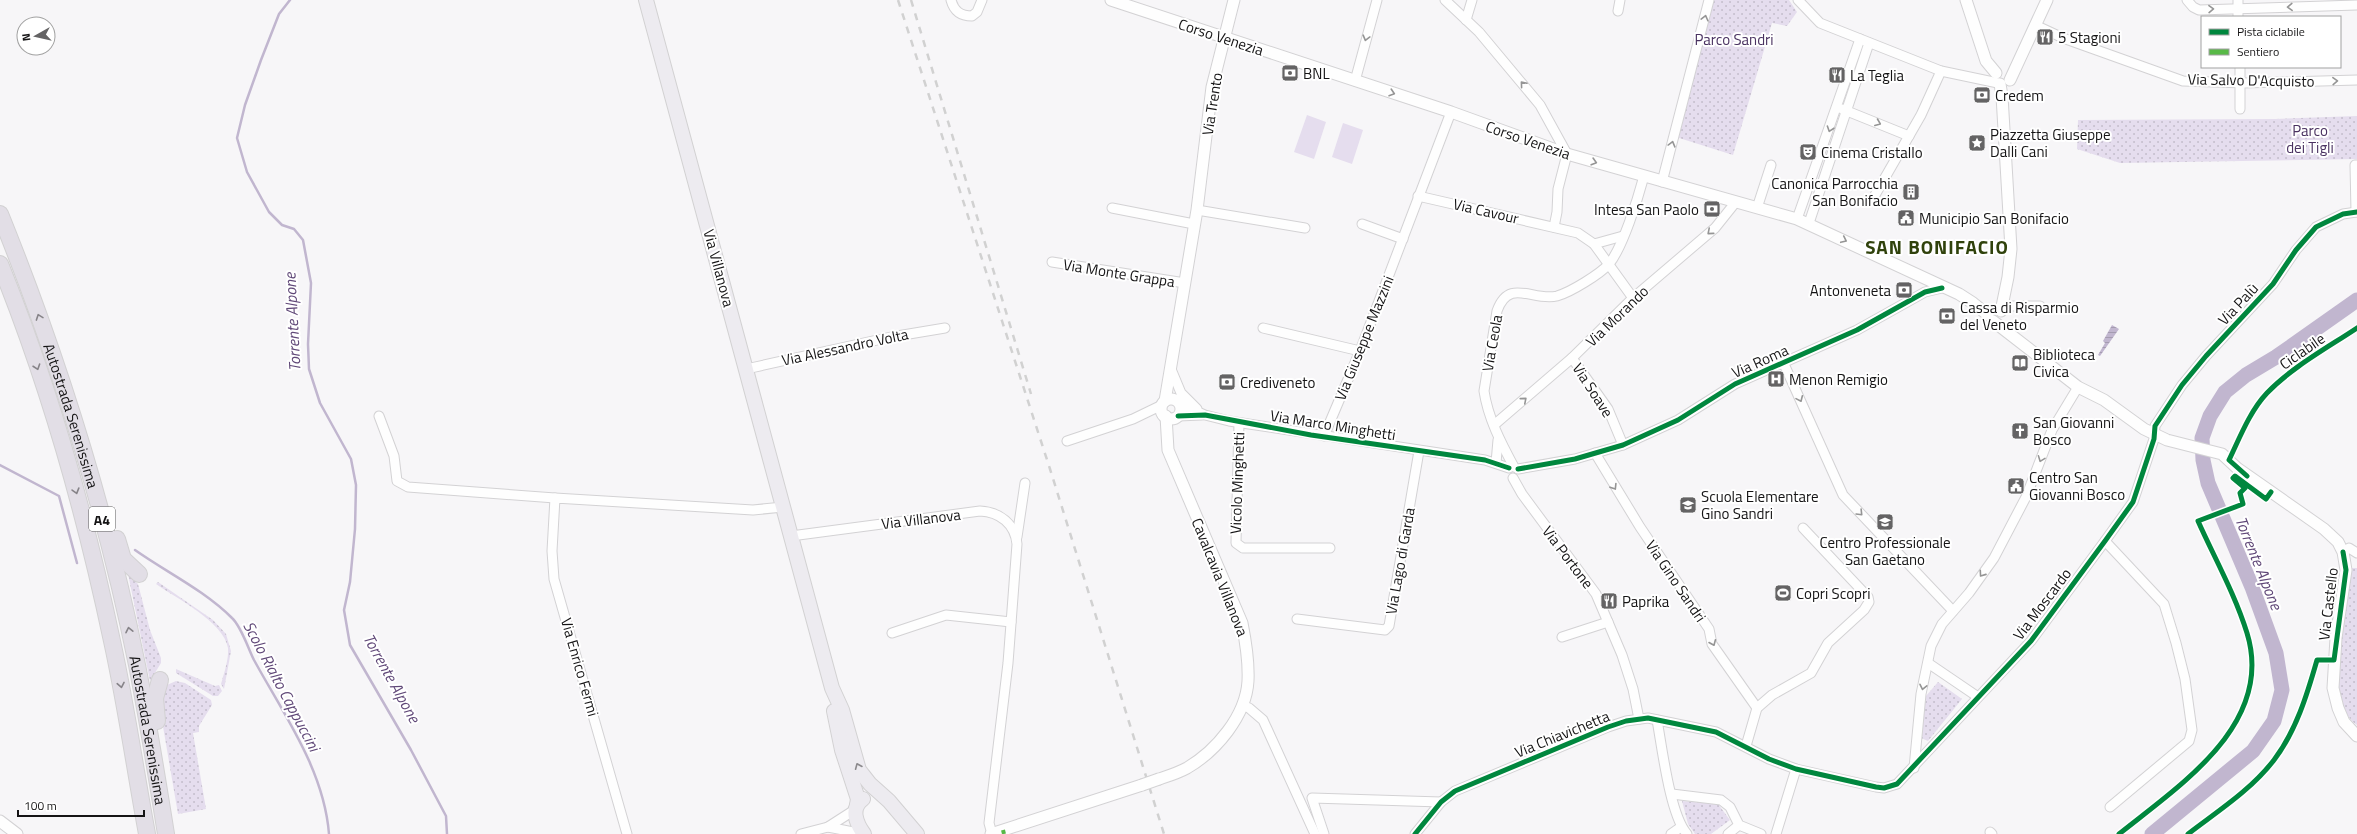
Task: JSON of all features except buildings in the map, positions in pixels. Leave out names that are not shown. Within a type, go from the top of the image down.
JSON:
[{"type":"highway","name":"Autostrada Serenissima","points":[[0,214],[52,353],[95,492],[136,658],[166,834]]},
{"type":"highway","name":"Autostrada Serenissima","points":[[0,264],[60,437],[82,512],[112,642],[147,834]]},
{"type":"highway","points":[[95,492],[109,518],[123,559],[139,574]]},
{"type":"highway","points":[[160,680],[154,704],[161,757],[160,796]]},
{"type":"main road","name":"Via Villanova","points":[[646,0],[832,688],[842,710],[859,770],[870,784],[918,834]]},
{"type":"main road","name":"Via Villanova","points":[[832,688],[834,710],[842,750],[855,789],[857,807],[856,821],[864,834]]},
{"type":"main road","points":[[857,807],[866,797],[873,794],[883,796]]},
{"type":"street","points":[[951,0],[953,7],[958,13],[972,16],[977,12],[982,0]]},
{"type":"street","name":"Corso Venezia","points":[[1111,0],[1452,112],[1568,154],[1662,182],[1797,219],[1974,303],[1997,312]]},
{"type":"street","name":"Via Trento","points":[[1170,409],[1170,369],[1197,210],[1212,87],[1234,0]]},
{"type":"street","points":[[1355,81],[1377,0]]},
{"type":"street","points":[[1445,0],[1466,20],[1540,105],[1568,154],[1558,189],[1557,212],[1554,226]]},
{"type":"street","points":[[1466,20],[1472,0]]},
{"type":"street","points":[[1618,11],[1620,0]]},
{"type":"street","points":[[1662,182],[1709,0]]},
{"type":"street","points":[[1798,0],[1820,23],[1869,43],[1941,71],[1982,81],[2002,81]]},
{"type":"street","points":[[1966,0],[1986,61],[2002,81],[2006,186],[2011,249],[2006,287],[1997,312],[2040,306]]},
{"type":"street","points":[[2002,81],[2022,56],[2047,0]]},
{"type":"street","points":[[2188,1],[2199,10],[2357,5]]},
{"type":"street","name":"Via Salvo D'Acquisto","points":[[2035,25],[2063,38],[2183,81],[2244,83],[2357,80]]},
{"type":"street","points":[[1797,219],[1821,156],[1860,39]]},
{"type":"street","points":[[1808,223],[1869,43]]},
{"type":"street","points":[[2240,68],[2240,109]]},
{"type":"street","points":[[1875,195],[1909,136],[1941,71]]},
{"type":"street","points":[[1837,107],[1909,136]]},
{"type":"street","name":"Via Giuseppe Mazzini","points":[[1324,436],[1360,351],[1418,196],[1452,112]]},
{"type":"street","points":[[1821,156],[1831,158]]},
{"type":"street","points":[[1757,208],[1770,165]]},
{"type":"street","points":[[2356,165],[2356,212]]},
{"type":"street","name":"Via Ceola","points":[[1514,472],[1498,438],[1486,402],[1484,391],[1497,311],[1500,302],[1505,296],[1517,293],[1556,296],[1574,288],[1609,264],[1623,236],[1644,176]]},
{"type":"street","name":"Via Cavour","points":[[1418,196],[1554,226],[1578,233],[1594,244],[1634,298]]},
{"type":"street","name":"Via Morando","points":[[1494,425],[1572,358],[1634,298],[1715,228],[1735,202]]},
{"type":"street","points":[[1112,208],[1194,224]]},
{"type":"street","points":[[1197,210],[1305,228]]},
{"type":"street","name":"Via Palù","points":[[2154,434],[2155,426],[2182,385],[2206,356],[2273,284],[2306,238],[2316,227],[2343,214],[2356,212]]},
{"type":"street","points":[[1362,224],[1403,239]]},
{"type":"street","points":[[1594,244],[1623,236]]},
{"type":"street","name":"Via Monte Grappa","points":[[1052,262],[1185,283]]},
{"type":"street","name":"Via Roma","points":[[1514,472],[1623,445],[1678,420],[1735,384],[1784,364],[1857,330],[1925,292],[1942,288]]},
{"type":"street","name":"Via Castello","points":[[1997,312],[2015,337],[2078,387],[2104,400],[2154,434],[2180,443],[2222,454],[2236,468],[2324,529],[2338,542],[2343,552],[2346,570],[2336,638],[2333,688],[2338,708],[2344,722],[2357,736]]},
{"type":"street","name":"Via Alessandro Volta","points":[[746,369],[890,337],[946,328]]},
{"type":"street","points":[[1263,328],[1360,351]]},
{"type":"street","name":"Via Soave","points":[[1572,358],[1608,409],[1623,445]]},
{"type":"street","points":[[1784,364],[1843,495],[1953,611]]},
{"type":"street","name":"Via Marco Minghetti","points":[[1170,369],[1181,393],[1205,415]]},
{"type":"street","points":[[1914,768],[1921,694],[1931,646],[1942,624],[1969,593],[1994,558],[2026,497],[2052,430],[2078,387]]},
{"type":"street","name":"Via Marco Minghetti","points":[[1067,441],[1133,419],[1170,409],[1239,423],[1485,460],[1496,463],[1514,472]]},
{"type":"street","name":"Cavalcavia Villanova","points":[[991,834],[1142,785],[1186,768],[1207,754],[1227,732],[1242,705],[1248,683],[1248,663],[1242,623],[1168,450],[1170,409]]},
{"type":"street","points":[[379,416],[394,456],[397,481],[408,487],[753,510],[783,507]]},
{"type":"street","name":"Vicolo Minghetti","points":[[1239,423],[1236,543],[1243,548],[1330,548]]},
{"type":"street","name":"Via Moscardo","points":[[1914,768],[2031,640],[2105,541],[2133,502],[2154,434]]},
{"type":"street","name":"Via Ceola","points":[[1496,463],[1498,438]]},
{"type":"street","name":"Via Lago di Garda","points":[[1297,619],[1385,630],[1390,626],[1419,451]]},
{"type":"street","name":"Via Gino Sandri","points":[[1595,453],[1640,527],[1709,629],[1712,644],[1757,708]]},
{"type":"street","points":[[1485,460],[1514,472]]},
{"type":"street","name":"Via Portone","points":[[1514,472],[1522,494],[1596,594],[1633,688],[1639,719]]},
{"type":"street","points":[[991,834],[989,823],[1011,622],[1016,537],[1025,483]]},
{"type":"street","name":"Via Enrico Fermi","points":[[555,498],[552,551],[554,579],[627,834]]},
{"type":"street","name":"Via Villanova","points":[[791,536],[980,511],[991,512],[1002,517],[1016,537]]},
{"type":"street","points":[[1746,746],[1757,708],[1772,695],[1811,673],[1828,642],[1864,610],[1869,602],[1868,597],[1803,528]]},
{"type":"street","points":[[2105,541],[2164,604],[2176,642],[2185,679],[2192,730],[2189,741],[2110,807]]},
{"type":"street","name":"Via Castello","points":[[2343,552],[2349,548],[2357,553]]},
{"type":"street","points":[[892,633],[946,615],[1011,622]]},
{"type":"street","points":[[1562,637],[1608,622]]},
{"type":"street","points":[[1928,663],[1978,698]]},
{"type":"street","points":[[1242,705],[1249,708],[1263,720],[1315,834]]},
{"type":"street","name":"Via Chiavichetta","points":[[1415,834],[1441,802],[1455,791],[1608,727],[1639,719],[1657,720],[1716,732],[1769,759],[1796,769],[1884,788],[1898,784],[1914,768]]},
{"type":"street","points":[[1657,720],[1672,794],[1681,827],[1687,834]]},
{"type":"street","points":[[1776,834],[1796,769]]},
{"type":"street","points":[[1672,794],[1721,800],[1730,807],[1739,825],[1761,834]]},
{"type":"street","points":[[1324,834],[1312,798],[1441,802]]},
{"type":"street","points":[[801,834],[828,827],[857,807]]},
{"type":"street","points":[[0,821],[17,834]]},
{"type":"street","points":[[1728,834],[1739,825]]},
{"type":"street","points":[[828,827],[864,834]]},
{"type":"street","points":[[1672,834],[1681,827]]},
{"type":"green space","name":"Parco Sandri","points":[[1712,0],[1789,0],[1797,12],[1787,26],[1772,23],[1733,155],[1676,137]]},
{"type":"green space","points":[[1307,115],[1326,122],[1314,159],[1294,152]]},
{"type":"green space","name":"Parco dei Tigli","points":[[2357,116],[2357,159],[2120,163],[2077,149],[2078,120],[2275,119]]},
{"type":"green space","points":[[1343,123],[1363,130],[1352,164],[1332,157]]},
{"type":"green space","points":[[2350,568],[2357,568],[2357,725],[2346,713],[2340,695],[2338,674],[2338,651]]},
{"type":"green space","points":[[128,574],[138,584],[150,630],[161,658],[161,663],[150,681]]},
{"type":"green space","points":[[158,582],[213,620],[226,634],[231,651],[224,689],[221,684],[228,657],[228,648],[225,638],[209,620],[156,584]]},
{"type":"green space","points":[[176,669],[215,686],[219,685],[222,691],[218,696],[213,696],[176,673]]},
{"type":"green space","points":[[176,681],[185,683],[211,700],[212,705],[199,726],[199,732],[193,733],[206,809],[178,814],[160,709],[167,685]]},
{"type":"green space","points":[[1938,682],[1962,699],[1928,741],[1921,738],[1926,696]]},
{"type":"green space","points":[[1682,801],[1718,804],[1730,820],[1711,834],[1695,834],[1688,824]]},
{"type":"shaded area","points":[[2112,325],[2119,329],[2100,356],[2098,355],[2105,343],[2103,341]]},
{"type":"waterway","name":"Torrente Alpone","points":[[290,0],[279,14],[261,60],[245,105],[237,138],[247,172],[269,212],[282,225],[294,229],[303,240],[311,283],[308,344],[309,369],[320,403],[351,459],[356,485],[355,529],[350,582],[344,610],[350,645],[411,750],[446,816],[447,834]]},
{"type":"waterway","name":"Torrente Alpone","points":[[2152,834],[2253,751],[2274,721],[2282,690],[2276,653],[2252,587],[2208,483],[2203,460],[2202,438],[2210,416],[2225,392],[2246,375],[2276,357],[2357,300]]},
{"type":"waterway","name":"Scolo Rialto Cappuccini","points":[[0,465],[59,496],[77,563]]},
{"type":"waterway","name":"Scolo Rialto Cappuccini","points":[[135,550],[209,599],[221,608],[235,622],[254,660],[290,722],[311,765],[326,810],[329,834]]},
{"type":"railway","points":[[898,0],[1050,469],[1164,834]]},
{"type":"railway","points":[[911,0],[1031,394]]},
{"type":"marked path","points":[[1003,830],[1004,834]]},
{"type":"cycle path","points":[[1415,834],[1441,802],[1455,791],[1608,727],[1626,721],[1648,718],[1716,732],[1769,759],[1796,769],[1876,787],[1884,788],[1897,784],[2031,641],[2133,502],[2154,439],[2155,426],[2182,385],[2206,356],[2273,284],[2296,250],[2316,227],[2343,214],[2357,212]]},
{"type":"cycle path","points":[[1518,469],[1575,459],[1623,445],[1678,420],[1735,384],[1857,330],[1925,292],[1942,288]]},
{"type":"cycle path","name":"Ciclabile","points":[[2247,476],[2229,460],[2255,408],[2267,393],[2287,375],[2322,350],[2357,328]]},
{"type":"cycle path","points":[[1178,416],[1205,415],[1311,435],[1485,460],[1509,468]]},
{"type":"cycle path","points":[[2119,834],[2169,795],[2194,773],[2216,749],[2235,724],[2247,696],[2252,666],[2247,633],[2230,590],[2198,521],[2243,504],[2240,493],[2245,488],[2233,478],[2235,476],[2266,499],[2271,492]]},
{"type":"cycle path","points":[[2188,834],[2234,800],[2265,771],[2282,749],[2295,725],[2317,660],[2334,660],[2346,570],[2343,552]]},
{"type":"place","name":"5 Stagioni","points":[[2045,37]]},
{"type":"place","name":"BNL","points":[[1290,73]]},
{"type":"place","name":"La Teglia","points":[[1837,75]]},
{"type":"place","name":"Credem","points":[[1982,95]]},
{"type":"place","name":"Piazzetta Giuseppe Dalli Cani","points":[[1977,143]]},
{"type":"place","name":"Cinema Cristallo","points":[[1808,152]]},
{"type":"place","name":"Canonica Parrocchia San Bonifacio","points":[[1911,192]]},
{"type":"place","name":"Intesa San Paolo","points":[[1712,209]]},
{"type":"place","name":"Municipio San Bonifacio","points":[[1906,218]]},
{"type":"place","name":"Antonveneta","points":[[1904,290]]},
{"type":"place","name":"Cassa di Risparmio del Veneto","points":[[1947,316]]},
{"type":"place","name":"Biblioteca Civica","points":[[2020,363]]},
{"type":"place","name":"Menon Remigio","points":[[1776,379]]},
{"type":"place","name":"Crediveneto","points":[[1227,382]]},
{"type":"place","name":"San Giovanni Bosco","points":[[2020,431]]},
{"type":"place","name":"Centro San Giovanni Bosco","points":[[2016,486]]},
{"type":"place","name":"Scuola Elementare Gino Sandri","points":[[1688,505]]},
{"type":"place","name":"Centro Professionale San Gaetano","points":[[1885,522]]},
{"type":"place","name":"Copri Scopri","points":[[1783,593]]},
{"type":"place","name":"Paprika","points":[[1609,601]]},
{"type":"district","name":"SAN BONIFACIO","points":[[1937,246]]}]
